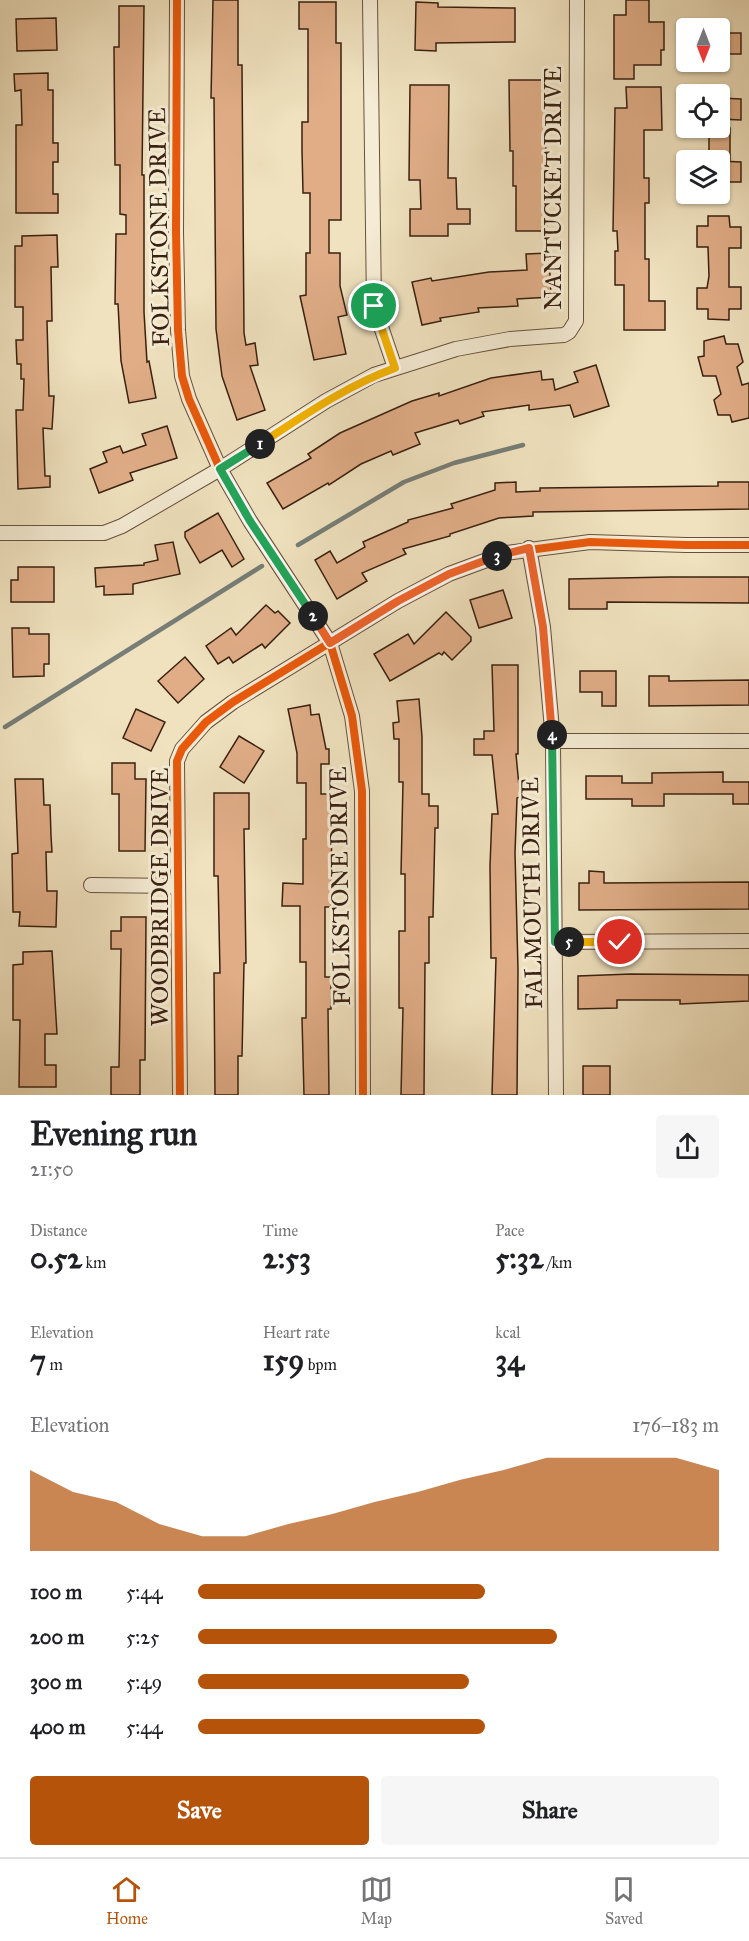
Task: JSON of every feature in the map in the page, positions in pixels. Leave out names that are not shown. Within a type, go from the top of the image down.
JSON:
[{"type":"street","name":"FOLKSTONE DRIVE","points":[[177,0],[178,330],[184,384],[220,469],[250,521],[330,643],[352,716],[362,791],[363,1095]]},
{"type":"street","points":[[370,0],[374,306],[395,368]]},
{"type":"street","name":"NANTUCKET DRIVE","points":[[0,533],[104,533],[122,526],[220,469],[326,401],[374,375],[477,345],[510,339],[564,335],[569,332],[576,321],[577,0]]},
{"type":"street","name":"WOODBRIDGE DRIVE","points":[[180,1095],[177,761],[182,748],[206,722],[233,702],[398,601],[449,574],[506,553],[529,548],[590,542],[749,544]]},
{"type":"street","name":"FALMOUTH DRIVE","points":[[529,548],[543,627],[553,741],[556,1095]]},
{"type":"street","points":[[553,741],[749,741]]},
{"type":"street","points":[[91,885],[178,886]]},
{"type":"street","points":[[555,942],[749,941]]},
{"type":"building","points":[[213,0],[238,0],[238,65],[242,65],[244,333],[246,345],[255,343],[258,365],[250,366],[265,410],[237,420],[222,376],[216,329],[214,98],[211,98]]},
{"type":"building","points":[[626,0],[649,0],[649,22],[664,22],[664,50],[661,50],[661,65],[634,65],[634,79],[614,79],[614,15],[626,15]]},
{"type":"building","points":[[299,2],[336,2],[336,43],[341,43],[341,220],[329,220],[329,253],[340,253],[340,286],[347,315],[338,317],[346,354],[314,360],[300,296],[306,295],[306,253],[310,253],[310,193],[303,193],[302,150],[302,122],[308,122],[308,29],[299,29]]},
{"type":"building","points":[[416,2],[438,3],[438,7],[515,8],[515,42],[436,43],[436,51],[415,50]]},
{"type":"building","points":[[119,6],[144,6],[142,175],[144,175],[144,312],[147,362],[149,361],[156,398],[129,403],[121,361],[118,304],[115,304],[116,234],[126,234],[126,215],[120,214],[120,165],[115,165],[114,47],[119,47]]},
{"type":"building","points":[[56,18],[57,50],[17,51],[16,19]]},
{"type":"building","points":[[730,33],[741,33],[741,54],[730,54]]},
{"type":"building","points":[[48,73],[48,90],[53,90],[53,143],[58,143],[58,162],[53,162],[53,194],[58,194],[58,213],[16,213],[16,125],[22,125],[21,90],[15,91],[14,74]]},
{"type":"building","points":[[509,80],[547,80],[547,109],[545,109],[547,231],[516,231],[516,186],[513,186],[513,151],[510,151]]},
{"type":"building","points":[[410,85],[449,85],[448,178],[456,178],[457,209],[470,209],[470,224],[448,224],[448,236],[410,236],[410,209],[421,209],[420,180],[409,180]]},
{"type":"building","points":[[626,87],[661,87],[662,130],[644,130],[644,178],[649,178],[649,203],[645,203],[645,259],[649,259],[649,301],[665,301],[665,330],[624,330],[624,285],[615,285],[615,251],[618,251],[617,231],[613,231],[615,108],[627,108]]},
{"type":"building","points":[[730,98],[741,99],[741,120],[730,119]]},
{"type":"building","points":[[709,138],[730,138],[730,150],[709,150]]},
{"type":"building","points":[[730,161],[741,162],[741,182],[730,182]]},
{"type":"building","points":[[708,216],[729,216],[730,227],[741,227],[741,248],[729,248],[729,287],[741,287],[741,309],[729,309],[729,320],[708,319],[708,309],[697,309],[697,288],[707,288],[709,276],[708,247],[697,247],[697,226],[708,226]]},
{"type":"building","points":[[57,235],[58,267],[51,267],[52,321],[47,321],[49,396],[54,396],[52,429],[43,428],[45,476],[50,476],[50,487],[18,489],[16,410],[23,410],[24,379],[21,379],[21,364],[17,364],[16,340],[23,340],[23,307],[15,307],[15,246],[22,246],[22,236]]},
{"type":"building","points":[[549,253],[551,297],[517,299],[518,306],[478,308],[479,312],[440,318],[441,321],[422,325],[412,282],[431,278],[432,281],[489,272],[527,270],[526,254]]},
{"type":"building","points":[[724,336],[726,344],[738,344],[743,362],[737,367],[742,385],[749,383],[749,418],[732,422],[730,415],[718,415],[714,400],[721,394],[716,376],[703,376],[698,357],[704,356],[704,341]]},
{"type":"building","points":[[596,365],[609,406],[574,417],[570,405],[529,410],[529,405],[482,412],[484,416],[460,424],[458,420],[415,433],[420,444],[393,455],[391,451],[361,464],[329,485],[328,483],[283,509],[267,483],[311,458],[308,454],[340,433],[412,401],[439,393],[439,396],[491,378],[541,371],[542,380],[553,379],[555,390],[578,382],[574,372]]},
{"type":"building","points":[[167,426],[177,458],[130,473],[133,480],[99,493],[90,469],[107,462],[103,452],[120,446],[123,453],[146,445],[142,434]]},
{"type":"building","points":[[516,482],[516,492],[540,491],[540,488],[718,486],[718,482],[749,482],[749,509],[533,512],[533,516],[499,518],[450,534],[450,536],[403,549],[406,554],[362,573],[367,581],[337,599],[315,560],[330,551],[337,563],[365,547],[363,542],[408,520],[453,508],[451,504],[495,490],[495,483]]},
{"type":"building","points":[[218,513],[244,559],[232,567],[222,550],[200,563],[185,537],[185,532]]},
{"type":"building","points":[[173,542],[180,574],[133,584],[133,594],[104,595],[104,586],[96,587],[95,568],[144,565],[144,563],[158,560],[155,545]]},
{"type":"building","points":[[18,567],[54,567],[54,602],[11,602],[11,580],[18,580]]},
{"type":"building","points":[[749,577],[749,603],[607,602],[607,609],[569,609],[569,579]]},
{"type":"building","points":[[503,590],[512,618],[479,628],[470,600]]},
{"type":"building","points":[[266,605],[275,613],[278,611],[290,623],[265,648],[262,644],[233,663],[229,657],[218,664],[206,646],[231,628],[236,635]]},
{"type":"building","points":[[446,612],[471,637],[471,641],[452,660],[444,652],[442,655],[439,653],[390,681],[374,654],[408,634],[414,644]]},
{"type":"building","points":[[12,628],[29,628],[29,634],[49,634],[49,664],[44,664],[44,676],[13,677]]},
{"type":"building","points":[[185,657],[204,679],[178,703],[158,681]]},
{"type":"building","points":[[492,665],[518,665],[518,754],[516,754],[520,797],[517,798],[515,853],[518,969],[517,1095],[492,1095],[496,958],[491,958],[490,866],[492,814],[498,814],[492,755],[474,755],[474,739],[484,739],[484,731],[494,731]]},
{"type":"building","points":[[580,671],[616,671],[616,706],[602,706],[602,692],[580,692]]},
{"type":"building","points":[[649,676],[669,676],[669,681],[749,680],[749,705],[649,706]]},
{"type":"building","points":[[419,699],[422,794],[429,794],[429,806],[438,806],[438,828],[435,828],[433,917],[429,917],[429,963],[425,963],[424,1095],[401,1095],[403,1008],[399,1008],[399,931],[405,931],[405,874],[401,874],[403,782],[399,782],[399,739],[394,739],[393,723],[399,722],[397,701]]},
{"type":"building","points":[[310,705],[311,715],[319,714],[326,749],[329,749],[329,764],[321,764],[321,794],[332,794],[331,907],[325,907],[325,977],[331,977],[331,1009],[328,1009],[329,1095],[304,1095],[302,1018],[306,1018],[306,962],[300,962],[300,906],[282,906],[283,883],[303,884],[303,839],[306,839],[306,783],[297,783],[297,753],[288,709]]},
{"type":"building","points":[[136,709],[165,722],[151,751],[123,738]]},
{"type":"building","points":[[239,736],[264,751],[244,783],[220,767]]},
{"type":"building","points":[[112,763],[135,763],[135,779],[146,779],[145,851],[119,851],[119,794],[112,794]]},
{"type":"building","points":[[723,772],[723,782],[749,782],[749,804],[733,804],[733,794],[664,794],[664,806],[632,806],[632,799],[586,799],[586,776],[622,776],[622,783],[652,783],[652,773]]},
{"type":"building","points":[[15,779],[43,779],[44,805],[50,805],[52,852],[46,852],[47,891],[57,891],[56,927],[19,926],[20,912],[13,912],[12,854],[18,853]]},
{"type":"building","points":[[214,793],[249,793],[249,829],[244,829],[246,963],[244,963],[242,1056],[238,1056],[238,1095],[215,1095],[214,973],[220,973],[218,876],[214,876]]},
{"type":"building","points":[[589,871],[604,872],[604,883],[749,882],[749,909],[579,910],[579,883],[589,883]]},
{"type":"building","points":[[121,917],[146,917],[145,1060],[140,1060],[140,1095],[111,1095],[111,1067],[119,1067],[121,949],[111,949],[111,931],[121,931]]},
{"type":"building","points":[[52,951],[57,1034],[45,1034],[45,1065],[56,1065],[56,1087],[19,1087],[20,1020],[13,1020],[13,965],[23,964],[23,952]]},
{"type":"building","points":[[749,975],[749,1001],[680,1004],[680,1000],[617,1000],[617,1008],[578,1009],[578,976]]},
{"type":"building","points":[[583,1066],[610,1066],[610,1095],[583,1095]]},
{"type":"waterway","points":[[298,545],[404,482],[454,463],[523,445]]},
{"type":"waterway","points":[[5,727],[262,566]]},
{"type":"cycle path","points":[[177,0],[176,232],[178,330],[182,376],[189,399],[220,469],[250,521],[330,643],[352,716],[362,791],[363,1095]]},
{"type":"cycle path","points":[[180,1095],[177,761],[182,749],[206,722],[233,702],[398,601],[449,574],[506,553],[590,542],[749,545]]},
{"type":"route","points":[[374,306],[395,368],[374,375],[326,401],[220,469],[250,521],[330,643],[398,601],[449,574],[506,553],[529,548],[543,627],[553,741],[555,942],[620,942]]}]
